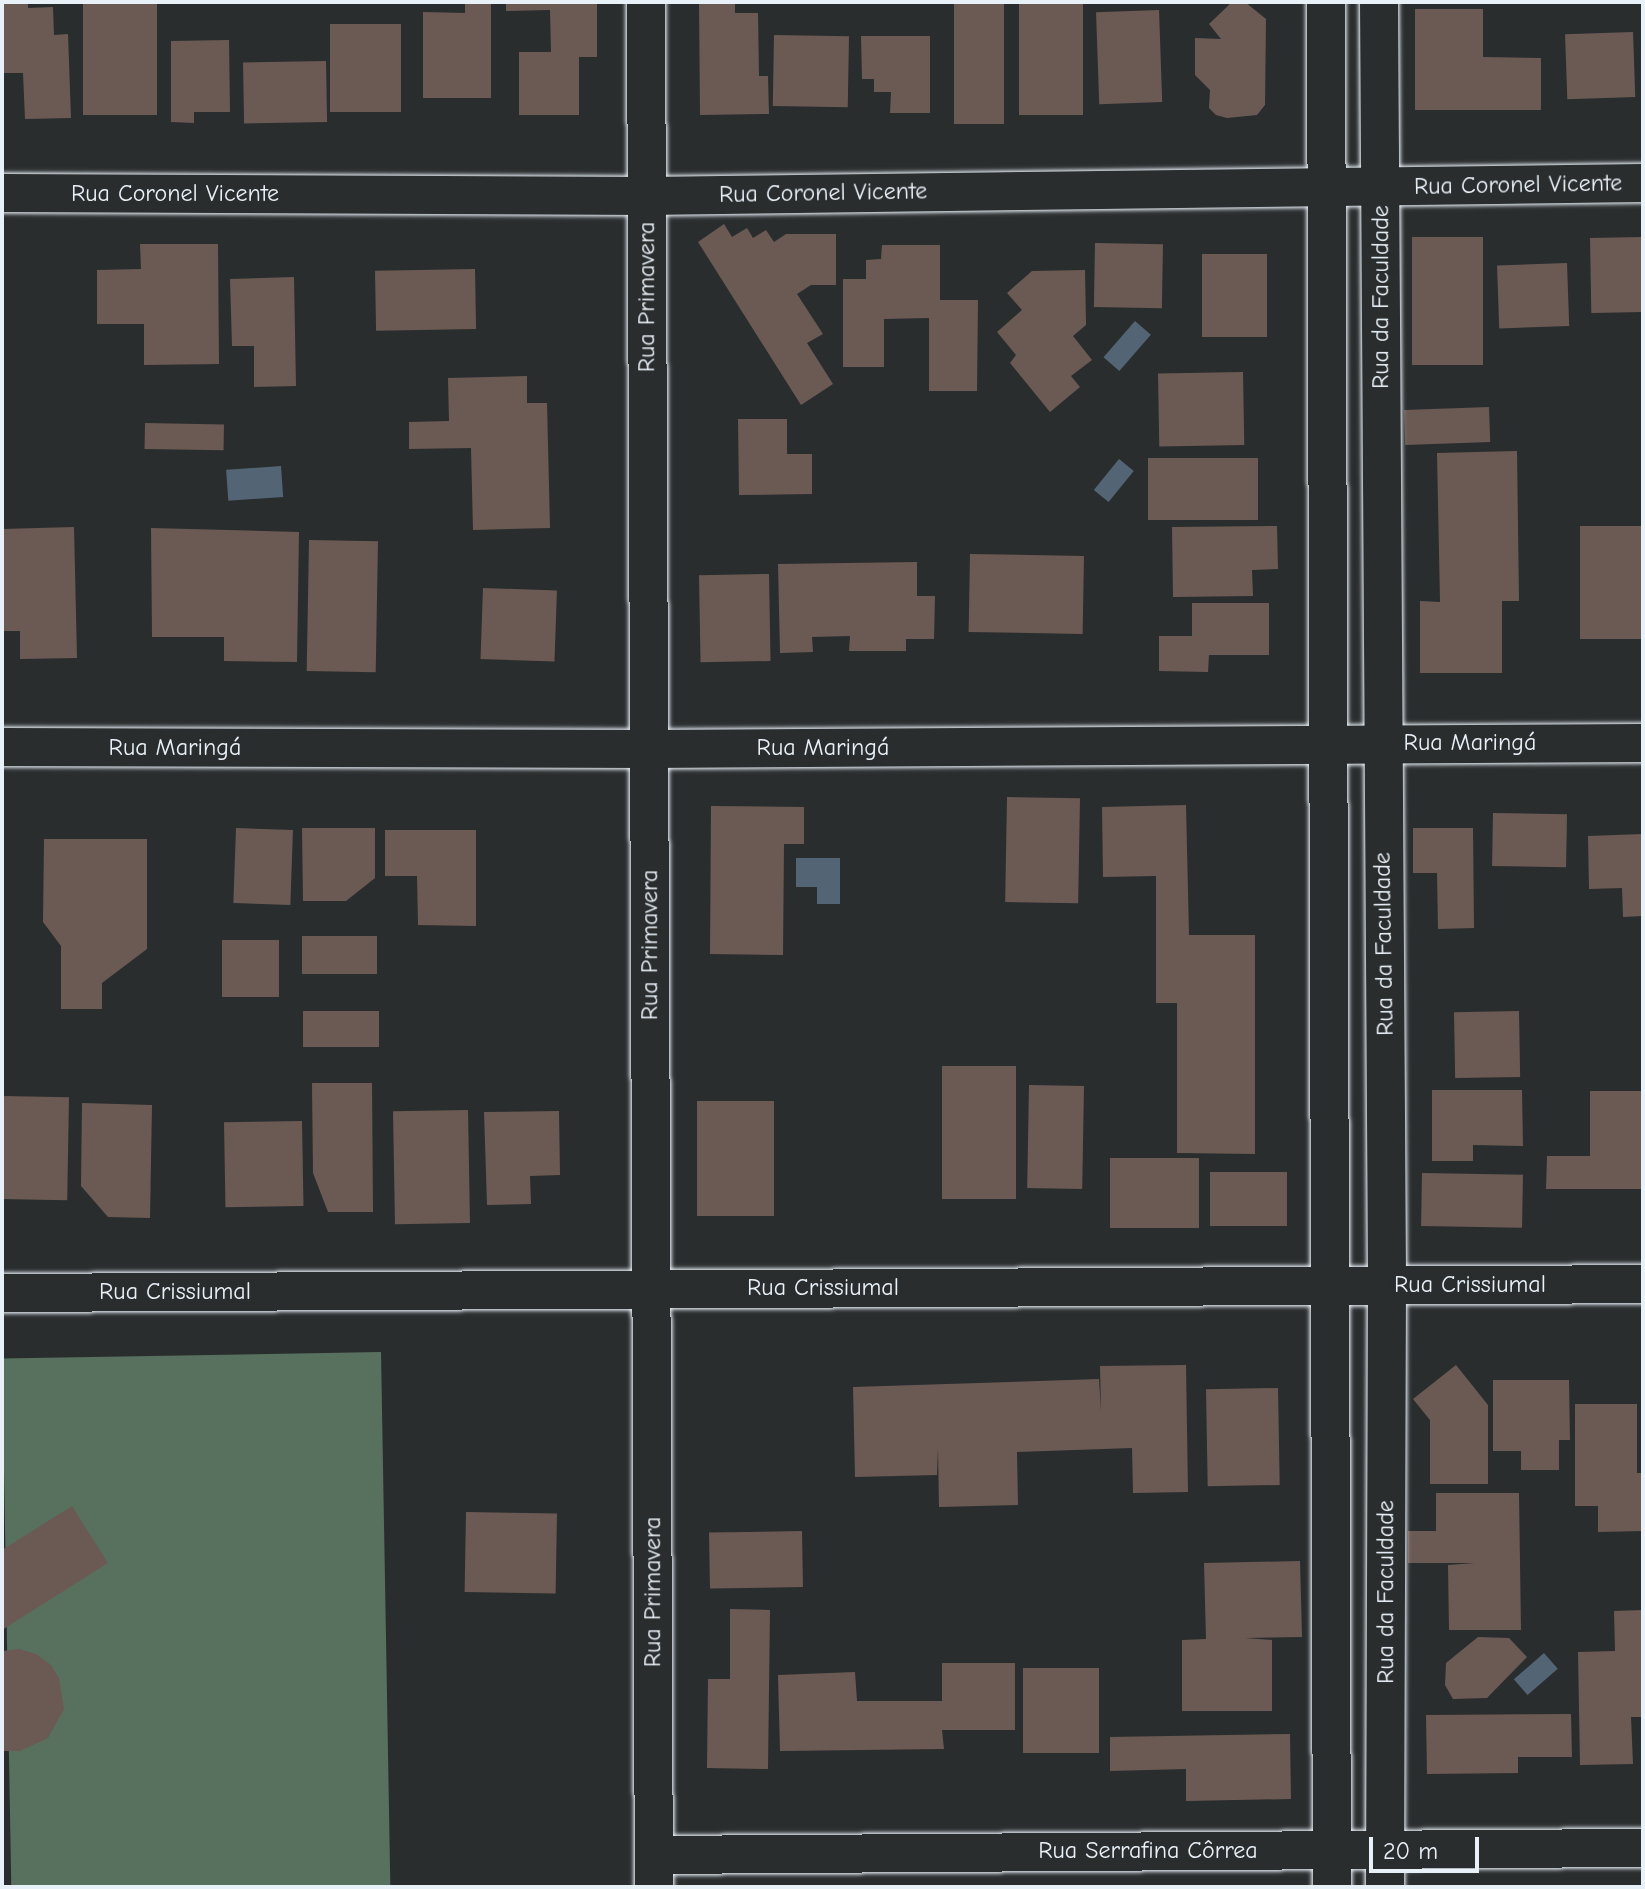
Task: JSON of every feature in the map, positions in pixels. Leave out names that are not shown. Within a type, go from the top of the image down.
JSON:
[{"type":"street","name":"Rua Primavera","points":[[646,2],[654,1871]]},
{"type":"street","points":[[1326,2],[1332,1887]]},
{"type":"street","name":"Rua da Faculdade","points":[[1379,2],[1387,1285],[1385,1887]]},
{"type":"street","name":"Rua Coronel Vicente","points":[[2,193],[647,196],[1643,183]]},
{"type":"street","name":"Rua Maringá","points":[[2,747],[648,749],[1643,743]]},
{"type":"street","name":"Rua Crissiumal","points":[[2,1293],[1643,1284]]},
{"type":"street","name":"Rua Serrafina Côrrea","points":[[654,1871],[1332,1850],[1643,1848]]},
{"type":"green space","points":[[381,1352],[390,1887],[11,1887],[2,1359]]},
{"type":"water","points":[[1135,321],[1151,335],[1119,371],[1104,357]]},
{"type":"water","points":[[1119,459],[1134,471],[1109,502],[1094,490]]},
{"type":"water","points":[[281,466],[283,497],[228,501],[226,470]]},
{"type":"water","points":[[796,858],[840,858],[840,904],[817,904],[817,887],[796,887]]},
{"type":"water","points":[[1544,1653],[1558,1669],[1528,1695],[1514,1679]]},
{"type":"building","points":[[2,2],[28,2],[28,8],[53,7],[54,35],[68,34],[71,118],[25,119],[23,73],[2,73]]},
{"type":"building","points":[[83,2],[157,2],[157,115],[83,115]]},
{"type":"building","points":[[465,2],[491,2],[491,98],[423,98],[423,12],[465,13]]},
{"type":"building","points":[[506,2],[597,2],[597,57],[579,57],[579,115],[519,115],[519,52],[551,52],[550,10],[506,11]]},
{"type":"building","points":[[699,2],[735,2],[735,13],[758,13],[759,76],[768,76],[769,114],[700,115]]},
{"type":"building","points":[[954,2],[1004,2],[1004,124],[954,124]]},
{"type":"building","points":[[1019,2],[1083,2],[1083,115],[1019,115]]},
{"type":"building","points":[[1232,2],[1245,2],[1266,19],[1265,105],[1257,115],[1227,118],[1216,115],[1209,108],[1210,90],[1195,75],[1195,38],[1221,39],[1209,24]]},
{"type":"building","points":[[1415,9],[1483,9],[1483,57],[1541,58],[1541,110],[1415,110]]},
{"type":"building","points":[[1159,10],[1162,102],[1099,104],[1096,12]]},
{"type":"building","points":[[330,24],[401,24],[401,112],[330,112]]},
{"type":"building","points":[[1633,32],[1635,97],[1567,99],[1565,34]]},
{"type":"building","points":[[774,35],[849,36],[848,107],[773,106]]},
{"type":"building","points":[[861,36],[930,36],[930,113],[890,113],[891,92],[874,92],[874,79],[862,79]]},
{"type":"building","points":[[229,40],[230,112],[194,112],[194,123],[171,122],[171,41]]},
{"type":"building","points":[[326,61],[327,122],[244,123],[243,62]]},
{"type":"building","points":[[724,224],[732,237],[747,228],[753,238],[766,230],[774,242],[786,234],[836,234],[836,285],[811,285],[797,294],[823,334],[807,343],[833,384],[801,405],[698,242]]},
{"type":"building","points":[[1412,237],[1483,237],[1483,365],[1412,365]]},
{"type":"building","points":[[1642,237],[1643,312],[1591,313],[1590,238]]},
{"type":"building","points":[[1095,243],[1163,244],[1162,308],[1094,307]]},
{"type":"building","points":[[140,244],[218,244],[219,364],[144,365],[144,324],[97,324],[97,270],[141,269]]},
{"type":"building","points":[[882,245],[940,245],[940,300],[978,300],[977,391],[929,391],[929,318],[884,319],[884,367],[843,367],[843,279],[866,279],[866,260],[881,259]]},
{"type":"building","points":[[1202,254],[1267,254],[1267,337],[1202,337]]},
{"type":"building","points":[[1567,263],[1569,326],[1499,328],[1497,265]]},
{"type":"building","points":[[475,269],[476,329],[376,331],[375,271]]},
{"type":"building","points":[[1085,270],[1086,325],[1073,336],[1092,360],[1071,376],[1080,387],[1050,412],[1010,363],[1016,355],[997,332],[1022,310],[1007,293],[1032,271]]},
{"type":"building","points":[[294,277],[296,386],[254,387],[254,346],[232,346],[230,279]]},
{"type":"building","points":[[1243,372],[1244,445],[1159,446],[1158,373]]},
{"type":"building","points":[[527,376],[527,403],[547,403],[550,528],[473,530],[471,448],[409,449],[409,422],[449,421],[448,378]]},
{"type":"building","points":[[1489,407],[1490,442],[1405,445],[1404,410]]},
{"type":"building","points":[[738,419],[787,419],[787,454],[812,454],[812,494],[739,495]]},
{"type":"building","points":[[145,423],[224,424],[224,450],[145,449]]},
{"type":"building","points":[[1517,451],[1519,601],[1502,601],[1502,673],[1420,673],[1420,601],[1440,602],[1437,453]]},
{"type":"building","points":[[1148,458],[1258,458],[1258,520],[1148,520]]},
{"type":"building","points":[[1277,526],[1278,569],[1252,570],[1253,596],[1173,597],[1172,527]]},
{"type":"building","points":[[1580,526],[1643,526],[1643,639],[1580,639]]},
{"type":"building","points":[[74,527],[77,658],[20,659],[20,631],[3,631],[2,529]]},
{"type":"building","points":[[151,528],[299,532],[297,662],[224,661],[224,637],[152,637]]},
{"type":"building","points":[[309,540],[378,541],[376,672],[307,671]]},
{"type":"building","points":[[970,554],[1084,556],[1083,634],[969,632]]},
{"type":"building","points":[[917,562],[917,596],[935,596],[934,639],[906,639],[906,651],[849,651],[850,636],[812,637],[813,652],[780,653],[778,564]]},
{"type":"building","points":[[769,574],[771,661],[701,662],[699,575]]},
{"type":"building","points":[[483,588],[557,591],[554,662],[481,659]]},
{"type":"building","points":[[1192,603],[1269,603],[1269,655],[1209,655],[1208,672],[1159,671],[1159,636],[1192,636]]},
{"type":"building","points":[[1007,797],[1080,798],[1078,903],[1005,902]]},
{"type":"building","points":[[1186,805],[1189,935],[1255,935],[1255,1154],[1177,1153],[1177,1003],[1156,1003],[1156,876],[1103,877],[1102,807]]},
{"type":"building","points":[[711,806],[804,807],[804,844],[784,844],[783,955],[710,954]]},
{"type":"building","points":[[1493,813],[1567,814],[1566,867],[1492,866]]},
{"type":"building","points":[[236,828],[293,830],[290,905],[233,903]]},
{"type":"building","points":[[302,828],[375,828],[375,878],[346,901],[303,901]]},
{"type":"building","points":[[1413,828],[1473,828],[1474,928],[1438,929],[1437,873],[1413,873]]},
{"type":"building","points":[[385,830],[476,830],[476,926],[418,925],[417,876],[385,876]]},
{"type":"building","points":[[1643,834],[1643,916],[1623,917],[1622,888],[1589,889],[1588,836]]},
{"type":"building","points":[[44,839],[147,839],[147,949],[102,983],[102,1009],[61,1009],[61,946],[43,922]]},
{"type":"building","points":[[302,936],[377,936],[377,974],[302,974]]},
{"type":"building","points":[[222,940],[279,940],[279,997],[222,997]]},
{"type":"building","points":[[303,1011],[379,1011],[379,1047],[303,1047]]},
{"type":"building","points":[[1519,1011],[1520,1077],[1455,1078],[1454,1012]]},
{"type":"building","points":[[942,1066],[1016,1066],[1016,1199],[942,1199]]},
{"type":"building","points":[[312,1083],[372,1083],[373,1212],[328,1212],[313,1173]]},
{"type":"building","points":[[1029,1085],[1084,1086],[1082,1189],[1027,1188]]},
{"type":"building","points":[[1432,1090],[1522,1090],[1523,1146],[1473,1145],[1473,1161],[1432,1161]]},
{"type":"building","points":[[1590,1091],[1643,1091],[1643,1189],[1546,1189],[1547,1156],[1590,1156]]},
{"type":"building","points":[[2,1096],[69,1097],[67,1200],[2,1199]]},
{"type":"building","points":[[697,1101],[774,1101],[774,1216],[697,1216]]},
{"type":"building","points":[[82,1103],[152,1105],[150,1218],[108,1217],[81,1186]]},
{"type":"building","points":[[468,1110],[470,1223],[395,1224],[393,1111]]},
{"type":"building","points":[[559,1111],[560,1175],[530,1176],[531,1204],[487,1205],[484,1112]]},
{"type":"building","points":[[302,1121],[303,1206],[225,1207],[224,1122]]},
{"type":"building","points":[[1110,1158],[1199,1158],[1199,1228],[1110,1228]]},
{"type":"building","points":[[1210,1172],[1287,1172],[1287,1226],[1210,1226]]},
{"type":"building","points":[[1422,1173],[1523,1175],[1522,1228],[1421,1226]]},
{"type":"building","points":[[1186,1365],[1188,1492],[1133,1493],[1132,1448],[1017,1452],[1018,1505],[939,1507],[938,1448],[937,1475],[855,1477],[853,1387],[1099,1379],[1101,1412],[1100,1366]]},
{"type":"building","points":[[1456,1365],[1488,1405],[1488,1484],[1430,1484],[1430,1420],[1413,1399]]},
{"type":"building","points":[[1493,1380],[1569,1380],[1570,1440],[1559,1440],[1559,1470],[1521,1470],[1521,1451],[1493,1451]]},
{"type":"building","points":[[1278,1388],[1280,1485],[1208,1486],[1206,1389]]},
{"type":"building","points":[[1575,1404],[1637,1404],[1637,1473],[1643,1473],[1643,1531],[1598,1532],[1598,1506],[1575,1506]]},
{"type":"building","points":[[1436,1493],[1519,1493],[1521,1630],[1449,1630],[1448,1565],[1475,1563],[1408,1563],[1408,1531],[1436,1531]]},
{"type":"building","points":[[72,1506],[108,1563],[2,1630],[2,1550]]},
{"type":"building","points":[[466,1512],[557,1514],[556,1594],[465,1592]]},
{"type":"building","points":[[802,1531],[803,1587],[710,1589],[709,1533]]},
{"type":"building","points":[[1300,1561],[1302,1637],[1245,1638],[1272,1640],[1272,1711],[1182,1711],[1182,1640],[1206,1639],[1204,1563]]},
{"type":"building","points":[[730,1609],[770,1610],[768,1769],[707,1768],[708,1679],[730,1679]]},
{"type":"building","points":[[1643,1610],[1643,1717],[1631,1717],[1633,1764],[1580,1765],[1578,1652],[1615,1651],[1614,1611]]},
{"type":"building","points":[[1478,1637],[1509,1638],[1527,1657],[1487,1698],[1453,1699],[1445,1685],[1446,1663]]},
{"type":"building","points":[[19,1649],[36,1654],[51,1665],[59,1678],[64,1709],[48,1738],[20,1751],[4,1751],[2,1651]]},
{"type":"building","points":[[942,1663],[1015,1663],[1015,1730],[942,1730],[944,1749],[780,1751],[778,1675],[855,1672],[857,1701],[942,1701]]},
{"type":"building","points":[[1023,1668],[1099,1668],[1099,1753],[1023,1753]]},
{"type":"building","points":[[1571,1714],[1572,1757],[1518,1757],[1518,1773],[1427,1774],[1426,1715]]},
{"type":"building","points":[[1290,1734],[1291,1799],[1186,1801],[1186,1769],[1110,1771],[1110,1737]]}]
